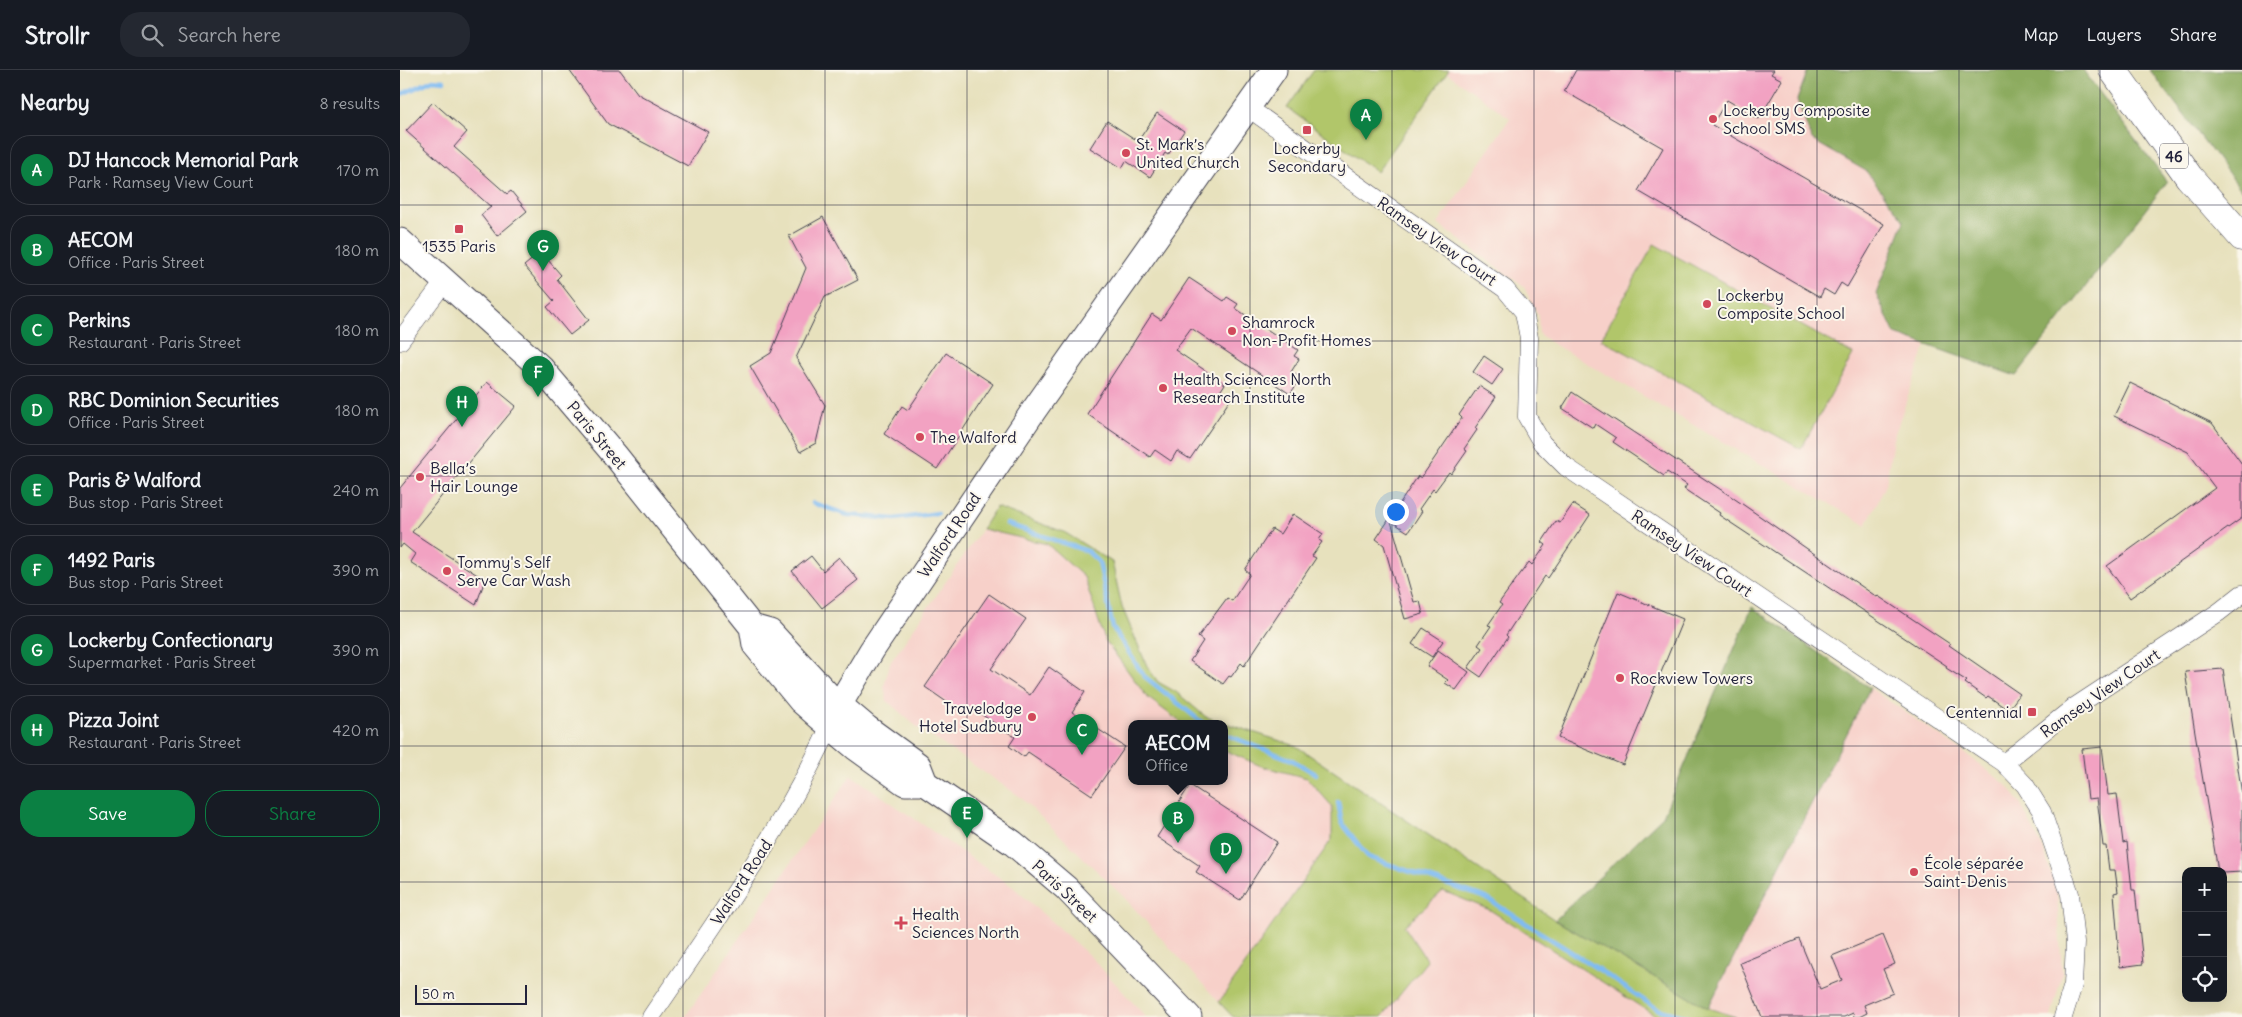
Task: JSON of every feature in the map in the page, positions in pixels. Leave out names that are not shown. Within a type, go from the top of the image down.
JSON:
[{"type":"main road","name":"Walford Road","points":[[834,716],[872,650],[1034,410],[1274,70]]},
{"type":"main road","name":"46","points":[[2113,70],[2189,177],[2242,237]]},
{"type":"main road","name":"Paris Street","points":[[400,241],[541,368],[615,455],[752,627],[755,645],[801,700],[834,716],[854,747],[905,783],[926,783],[1013,843],[1066,888],[1189,1017]]},
{"type":"street","name":"Ramsey View Court","points":[[1247,107],[1505,288],[1524,312],[1529,338],[1527,417],[1542,443],[1566,467],[2004,763],[2073,708],[2219,612],[2242,594]]},
{"type":"street","points":[[400,341],[445,281]]},
{"type":"street","name":"Walford Road","points":[[651,1017],[743,884],[778,824],[834,716]]},
{"type":"street","points":[[2004,763],[2025,785],[2042,812],[2070,894],[2074,943],[2073,984],[2063,1017]]},
{"type":"shaded area","name":"Lockerby Composite School","points":[[1449,70],[1808,70],[1797,100],[1812,140],[1866,171],[1904,221],[1876,294],[1895,334],[1926,345],[1893,439],[1886,485],[1866,525],[1550,342],[1539,334],[1538,315],[1524,287],[1438,224],[1510,118],[1447,73]]},
{"type":"shaded area","points":[[982,529],[1047,544],[1084,577],[1105,640],[1147,697],[1178,720],[1128,720],[1128,785],[1228,785],[1228,752],[1261,766],[1307,778],[1332,806],[1332,839],[1219,1002],[1123,896],[1019,796],[917,727],[887,701],[884,686],[890,663]]},
{"type":"shaded area","name":"École séparée Saint-Denis","points":[[1870,688],[1966,754],[2008,786],[2019,801],[2044,851],[2057,893],[2062,974],[2051,1017],[1736,1017],[1708,1008]]},
{"type":"shaded area","name":"Health Sciences North","points":[[851,775],[1013,887],[1092,958],[1146,1017],[685,1017]]},
{"type":"shaded area","points":[[1443,891],[1490,910],[1657,1017],[1382,1017],[1427,961],[1404,926]]},
{"type":"green space","points":[[1314,70],[1449,70],[1377,172],[1287,108]]},
{"type":"green space","points":[[1808,70],[2083,70],[2167,182],[2016,376],[1895,334],[1876,294],[1904,221],[1866,171],[1812,140],[1797,100]]},
{"type":"green space","points":[[2150,70],[2242,70],[2242,191]]},
{"type":"green space","points":[[1654,244],[1853,354],[1801,449],[1601,339]]},
{"type":"green space","points":[[996,507],[1064,532],[1112,562],[1122,607],[1147,666],[1158,682],[1176,692],[1206,717],[1215,720],[1178,720],[1147,697],[1105,640],[1084,577],[1047,544],[982,529]]},
{"type":"green space","points":[[1752,607],[1870,688],[1708,1008],[1555,920],[1663,816]]},
{"type":"green space","points":[[1228,724],[1296,746],[1555,920],[1708,1008],[1736,1017],[1657,1017],[1490,910],[1443,891],[1404,926],[1427,961],[1382,1017],[1233,1017],[1219,1002],[1332,839],[1332,806],[1307,778],[1261,766],[1228,752]]},
{"type":"building","points":[[569,70],[620,70],[638,94],[708,132],[688,166],[608,124]]},
{"type":"building","points":[[1576,70],[1774,70],[1771,74],[1782,80],[1759,119],[1727,100],[1712,125],[1884,224],[1847,287],[1841,283],[1834,295],[1824,289],[1820,297],[1638,191],[1663,148],[1564,91]]},
{"type":"building","points":[[433,102],[467,132],[454,147],[507,194],[511,191],[527,211],[497,236],[481,215],[491,207],[406,131]]},
{"type":"building","name":"St. Mark’s United Church","points":[[1157,113],[1184,131],[1168,155],[1165,153],[1150,177],[1126,161],[1122,168],[1090,148],[1107,121],[1138,141]]},
{"type":"building","points":[[823,217],[858,280],[825,297],[796,358],[825,405],[816,443],[800,452],[750,366],[771,353],[806,268],[789,236]]},
{"type":"building","points":[[541,252],[561,275],[557,279],[589,320],[570,335],[547,307],[554,301],[524,266]]},
{"type":"building","name":"Health Sciences North Research Institute","points":[[1189,278],[1224,301],[1227,297],[1238,304],[1235,308],[1298,350],[1294,356],[1299,359],[1291,372],[1301,378],[1290,394],[1191,328],[1175,350],[1225,384],[1219,393],[1230,400],[1190,459],[1177,451],[1171,461],[1155,450],[1150,457],[1087,414],[1152,314],[1161,320]]},
{"type":"building","points":[[946,353],[993,384],[937,469],[884,434],[902,406],[908,410]]},
{"type":"building","points":[[1484,356],[1503,369],[1492,385],[1473,372]]},
{"type":"building","points":[[487,382],[516,406],[412,532],[485,580],[476,605],[410,562],[415,554],[403,544],[400,548],[400,488]]},
{"type":"building","points":[[2130,383],[2212,423],[2242,464],[2242,518],[2130,598],[2107,566],[2215,488],[2188,452],[2114,416]]},
{"type":"building","points":[[1479,386],[1496,397],[1475,428],[1477,430],[1464,449],[1467,451],[1451,474],[1449,472],[1435,491],[1433,489],[1419,509],[1422,511],[1408,532],[1391,521],[1414,602],[1420,601],[1423,614],[1405,619],[1384,545],[1376,539],[1418,476],[1421,478],[1462,418],[1459,415]]},
{"type":"building","points":[[1572,392],[1732,497],[1877,597],[1950,644],[2020,694],[2008,710],[1988,696],[1986,698],[1965,683],[1967,681],[1946,668],[1947,666],[1719,515],[1720,513],[1684,489],[1687,485],[1667,472],[1664,476],[1613,442],[1616,438],[1595,424],[1593,428],[1562,408]]},
{"type":"building","points":[[1573,504],[1590,515],[1548,578],[1545,576],[1481,677],[1468,668],[1482,648],[1478,645],[1491,626],[1488,625],[1502,605],[1499,603],[1529,562],[1532,565],[1546,545],[1542,542],[1556,521],[1560,523]]},
{"type":"building","points":[[1293,514],[1323,534],[1319,540],[1322,542],[1312,556],[1316,558],[1244,666],[1241,663],[1231,677],[1229,676],[1223,684],[1190,661],[1203,641],[1198,637],[1227,598],[1232,601],[1250,574],[1245,570],[1272,529],[1280,534]]},
{"type":"building","points":[[811,556],[823,571],[839,557],[858,580],[822,608],[792,571]]},
{"type":"building","name":"Rockview Towers","points":[[1618,592],[1683,619],[1623,765],[1558,738]]},
{"type":"building","points":[[989,594],[1026,619],[991,669],[1030,695],[1049,667],[1085,692],[1072,712],[1125,747],[1092,795],[1028,752],[1024,757],[1009,746],[1015,737],[969,706],[964,714],[925,687]]},
{"type":"building","points":[[1423,628],[1443,641],[1432,657],[1412,644]]},
{"type":"building","points":[[1438,650],[1469,672],[1456,690],[1445,683],[1448,680],[1427,666]]},
{"type":"building","points":[[2223,669],[2242,795],[2242,872],[2227,873],[2227,867],[2217,867],[2185,672]]},
{"type":"building","points":[[2102,747],[2108,795],[2117,794],[2123,843],[2127,842],[2132,890],[2135,890],[2143,964],[2120,967],[2114,893],[2118,892],[2115,870],[2109,870],[2106,846],[2103,846],[2097,798],[2088,799],[2082,749]]},
{"type":"building","points":[[1190,785],[1277,842],[1240,900],[1196,872],[1200,866],[1157,837]]},
{"type":"building","points":[[1883,935],[1895,964],[1883,969],[1893,993],[1864,1005],[1867,1013],[1859,1017],[1854,1017],[1853,1013],[1844,1017],[1762,1017],[1740,963],[1799,939],[1820,989],[1842,980],[1832,956]]},
{"type":"waterway","points":[[400,95],[433,80],[444,81]]},
{"type":"waterway","points":[[813,503],[848,515],[895,519],[938,513]]},
{"type":"waterway","points":[[1007,524],[1087,551],[1099,562],[1113,628],[1144,676],[1199,720]]},
{"type":"waterway","points":[[1228,736],[1292,760],[1316,774]]},
{"type":"waterway","points":[[1338,802],[1342,823],[1368,857],[1486,898],[1657,1009],[1687,1017]]},
{"type":"place","name":"Lockerby Composite School SMS","points":[[1713,119]]},
{"type":"place","name":"Lockerby Secondary","points":[[1307,130]]},
{"type":"place","name":"DJ Hancock Memorial Park","points":[[1366,140]]},
{"type":"place","name":"St. Mark’s United Church","points":[[1126,153]]},
{"type":"place","name":"1535 Paris","points":[[459,229]]},
{"type":"place","name":"Lockerby Confectionary","points":[[543,271]]},
{"type":"place","name":"Lockerby Composite School","points":[[1707,304]]},
{"type":"place","name":"Shamrock Non-Profit Homes","points":[[1232,331]]},
{"type":"place","name":"Health Sciences North Research Institute","points":[[1163,388]]},
{"type":"place","name":"1492 Paris","points":[[538,397]]},
{"type":"place","name":"Pizza Joint","points":[[462,427]]},
{"type":"place","name":"The Walford","points":[[920,437]]},
{"type":"place","name":"Bella’s Hair Lounge","points":[[420,477]]},
{"type":"place","name":"Tommy's Self Serve Car Wash","points":[[447,571]]},
{"type":"place","name":"Rockview Towers","points":[[1620,678]]},
{"type":"place","name":"Centennial","points":[[2032,712]]},
{"type":"place","name":"Travelodge Hotel Sudbury","points":[[1032,717]]},
{"type":"place","name":"Perkins","points":[[1082,755]]},
{"type":"place","name":"Paris & Walford","points":[[967,838]]},
{"type":"place","name":"AECOM","points":[[1178,843]]},
{"type":"place","name":"École séparée Saint-Denis","points":[[1914,872]]},
{"type":"place","name":"RBC Dominion Securities","points":[[1226,874]]},
{"type":"place","name":"Health Sciences North","points":[[901,923]]}]
